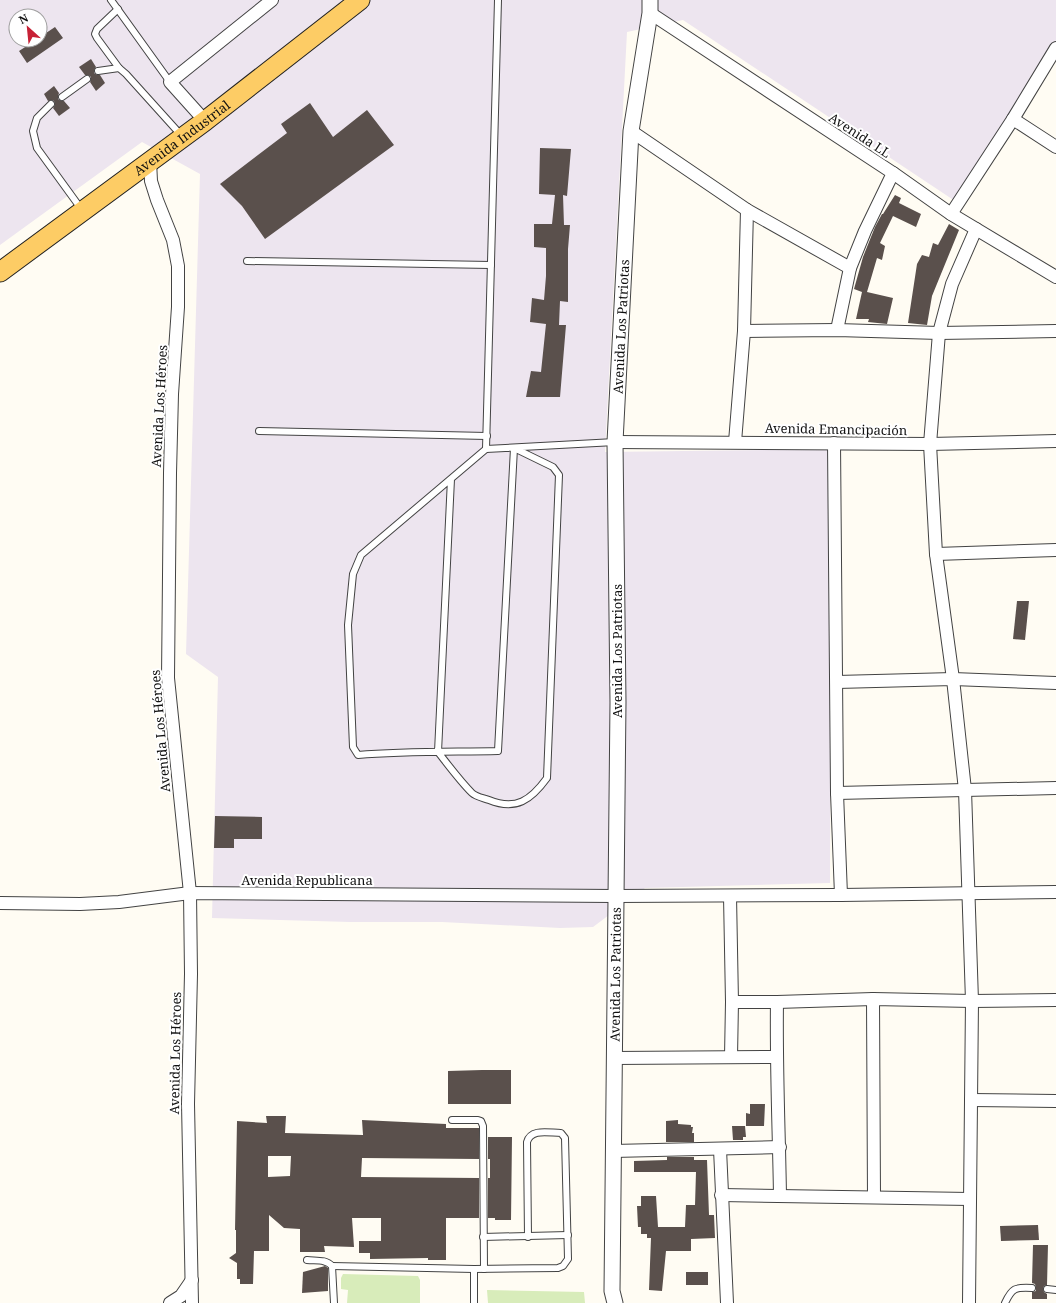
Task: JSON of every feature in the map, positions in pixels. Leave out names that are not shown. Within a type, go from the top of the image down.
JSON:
[{"type":"main road","name":"Avenida Industrial","points":[[0,272],[205,122],[360,0]]},
{"type":"street","points":[[205,122],[170,82],[272,0]]},
{"type":"street","name":"Avenida Los Patriotas","points":[[615,1303],[612,1291],[613,1058],[618,702],[615,442],[632,131],[650,7]]},
{"type":"street","name":"Avenida LL","points":[[650,7],[951,214],[1056,277]]},
{"type":"street","points":[[951,214],[1013,119],[1056,48]]},
{"type":"street","points":[[1013,119],[1056,147]]},
{"type":"street","points":[[632,131],[747,210],[850,268]]},
{"type":"street","name":"Avenida Los Héroes","points":[[150,161],[151,181],[156,200],[173,240],[178,266],[178,307],[172,394],[170,473],[168,678],[190,893],[191,974],[188,1104],[192,1303]]},
{"type":"street","points":[[837,330],[850,268],[865,231],[893,173]]},
{"type":"street","points":[[735,442],[744,331],[747,210]]},
{"type":"street","points":[[969,1303],[972,1001],[965,790],[953,679],[936,554],[930,444],[939,333],[952,284],[976,229]]},
{"type":"street","points":[[744,331],[837,330],[939,333],[1056,331]]},
{"type":"street","name":"Avenida Emancipación","points":[[615,442],[930,444],[1056,441]]},
{"type":"street","points":[[834,443],[837,793],[841,895]]},
{"type":"street","points":[[936,554],[1056,550]]},
{"type":"street","points":[[837,682],[953,679],[1056,684]]},
{"type":"street","points":[[837,793],[1056,788]]},
{"type":"street","name":"Avenida Republicana","points":[[0,903],[80,904],[119,902],[190,893],[730,896],[1056,892]]},
{"type":"street","points":[[730,896],[732,1002],[731,1057]]},
{"type":"street","points":[[873,999],[874,1198]]},
{"type":"street","points":[[732,1002],[873,999],[972,1001],[1056,1000]]},
{"type":"street","points":[[777,1002],[776,1057],[780,1146],[780,1196]]},
{"type":"street","points":[[613,1058],[776,1057]]},
{"type":"street","points":[[971,1100],[1056,1101]]},
{"type":"street","points":[[613,1151],[720,1149],[780,1146]]},
{"type":"street","points":[[720,1149],[726,1303]]},
{"type":"street","points":[[721,1195],[970,1200]]},
{"type":"street","points":[[170,1303],[181,1296],[192,1280]]},
{"type":"lane","points":[[111,0],[170,82]]},
{"type":"lane","points":[[486,449],[498,0]]},
{"type":"lane","points":[[118,9],[97,29],[95,34],[97,38],[119,68],[183,137]]},
{"type":"lane","points":[[98,71],[119,68]]},
{"type":"lane","points":[[62,97],[87,79]]},
{"type":"lane","points":[[51,104],[37,118],[33,131],[37,148],[83,211]]},
{"type":"lane","points":[[247,261],[491,265]]},
{"type":"lane","points":[[259,431],[487,436]]},
{"type":"lane","points":[[514,448],[498,751],[358,755],[353,747],[348,625],[353,574],[360,555],[486,449],[615,442]]},
{"type":"lane","points":[[451,479],[438,752],[473,794],[498,804],[514,805],[526,800],[537,792],[546,778],[559,475],[553,467],[514,448]]},
{"type":"lane","points":[[452,1120],[478,1120],[482,1123],[484,1269]]},
{"type":"lane","points":[[307,1260],[322,1261],[332,1266],[484,1269],[558,1268],[563,1266],[568,1259],[568,1236],[565,1138],[560,1133],[535,1132],[528,1137],[528,1237]]},
{"type":"lane","points":[[484,1237],[568,1236]]},
{"type":"lane","points":[[332,1266],[334,1303]]},
{"type":"lane","points":[[474,1269],[474,1303]]},
{"type":"lane","points":[[1005,1303],[1010,1293],[1015,1289],[1020,1287],[1032,1288]]},
{"type":"lane","points":[[1047,1289],[1056,1290]]},
{"type":"shaded area","points":[[0,0],[1056,0],[1056,40],[955,201],[683,20],[627,32],[605,452],[831,449],[830,883],[645,888],[593,927],[560,928],[442,922],[350,922],[212,918],[218,677],[186,654],[200,174],[142,142],[0,245]]},
{"type":"green space","points":[[343,1274],[418,1276],[420,1280],[420,1303],[347,1303],[348,1290],[341,1289],[341,1278]]},
{"type":"green space","points":[[487,1290],[584,1292],[585,1303],[488,1303]]},
{"type":"building","points":[[55,27],[63,38],[27,63],[19,51],[24,48],[48,48],[48,32]]},
{"type":"building","points":[[91,59],[96,67],[94,73],[100,75],[105,83],[96,91],[90,82],[91,77],[85,75],[79,67]]},
{"type":"building","points":[[54,86],[59,93],[58,99],[64,101],[70,108],[59,116],[53,108],[55,105],[54,101],[48,101],[44,94]]},
{"type":"building","points":[[310,103],[333,137],[367,110],[394,145],[265,239],[242,206],[220,184],[287,133],[281,124]]},
{"type":"building","points":[[540,148],[571,149],[567,196],[563,195],[564,225],[570,225],[568,249],[568,302],[560,301],[559,325],[566,325],[560,397],[526,397],[531,371],[541,372],[546,324],[530,322],[532,298],[544,300],[546,276],[546,248],[534,247],[534,224],[552,224],[555,195],[539,194]]},
{"type":"building","points":[[895,195],[901,198],[899,203],[921,214],[916,227],[893,216],[880,243],[885,246],[882,260],[877,258],[867,292],[893,298],[887,324],[868,322],[869,319],[856,319],[862,292],[854,289],[863,257],[875,227]]},
{"type":"building","points":[[949,224],[959,230],[932,296],[927,325],[908,323],[917,264],[922,255],[929,257],[933,243],[938,245]]},
{"type":"building","points":[[1017,601],[1029,601],[1025,640],[1013,639]]},
{"type":"building","points":[[215,816],[262,817],[262,839],[234,839],[234,848],[214,848]]},
{"type":"building","points":[[511,1070],[511,1104],[448,1104],[448,1071]]},
{"type":"building","points":[[750,1104],[765,1104],[764,1126],[746,1126],[746,1113],[750,1114]]},
{"type":"building","points":[[266,1116],[286,1116],[285,1133],[363,1135],[362,1120],[446,1124],[446,1128],[479,1128],[479,1159],[362,1158],[361,1177],[479,1178],[479,1218],[446,1218],[446,1260],[428,1260],[428,1258],[370,1259],[370,1253],[359,1253],[359,1241],[381,1241],[381,1218],[352,1218],[354,1247],[324,1246],[325,1252],[300,1252],[300,1229],[284,1228],[269,1215],[269,1251],[254,1251],[253,1284],[240,1284],[240,1279],[237,1279],[237,1263],[229,1258],[236,1253],[237,1121],[267,1123]],"holes":[[[268,1156],[291,1156],[290,1176],[268,1177]]]},
{"type":"building","points":[[678,1120],[678,1124],[691,1125],[691,1127],[693,1127],[692,1133],[694,1133],[694,1142],[666,1142],[666,1121]]},
{"type":"building","points":[[732,1126],[745,1126],[746,1137],[743,1137],[743,1140],[733,1140]]},
{"type":"building","points":[[488,1137],[512,1137],[511,1220],[495,1220],[495,1218],[488,1218],[488,1178],[490,1178],[490,1159],[488,1159]]},
{"type":"building","points":[[667,1157],[694,1157],[694,1160],[707,1160],[709,1215],[714,1215],[715,1238],[691,1239],[691,1251],[666,1251],[662,1291],[649,1290],[651,1238],[647,1238],[647,1234],[641,1234],[641,1227],[638,1227],[637,1206],[641,1206],[641,1196],[656,1196],[658,1227],[685,1227],[686,1205],[695,1205],[696,1172],[634,1172],[634,1161],[667,1160]]},
{"type":"building","points":[[1038,1225],[1039,1240],[1001,1241],[1000,1226]]},
{"type":"building","points":[[1033,1245],[1048,1245],[1047,1285],[1044,1286],[1043,1289],[1047,1294],[1047,1299],[1032,1299],[1032,1292],[1036,1291],[1035,1284],[1032,1283]]},
{"type":"building","points":[[325,1266],[328,1268],[328,1291],[302,1293],[303,1272]]},
{"type":"building","points":[[686,1272],[708,1272],[708,1285],[686,1285]]}]
